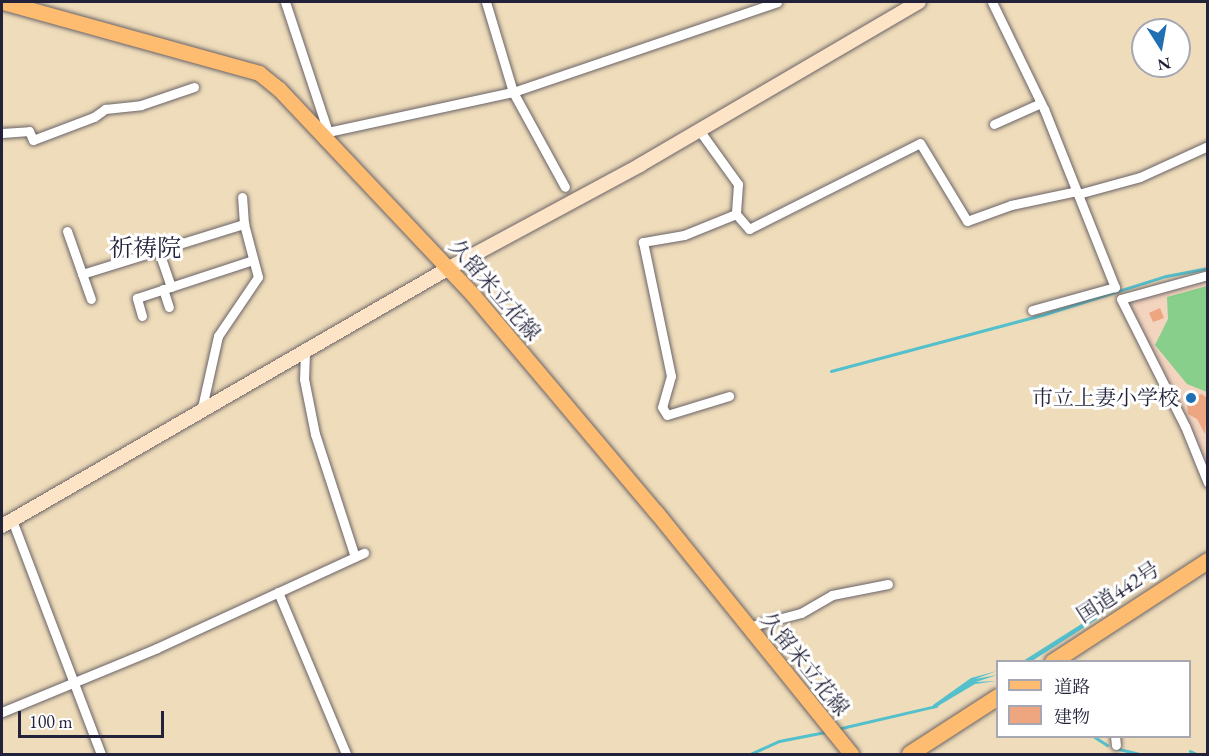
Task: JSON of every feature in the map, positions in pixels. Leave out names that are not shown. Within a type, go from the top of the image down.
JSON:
[{"type":"highway","name":"国道442号","points":[[1059,660],[1208,561]]},
{"type":"highway","points":[[910,754],[996,698]]},
{"type":"main road","name":"久留米立花線","points":[[3,2],[259,73],[325,133],[448,268],[851,754]]},
{"type":"street","points":[[285,2],[325,133],[513,92],[777,2]]},
{"type":"street","points":[[486,2],[513,92],[565,187]]},
{"type":"street","points":[[101,754],[7,523],[448,268],[699,130],[919,2]]},
{"type":"street","points":[[992,2],[1041,104],[1115,287],[1032,310]]},
{"type":"street","points":[[2,133],[29,131],[33,140],[94,117],[105,109],[141,105],[194,87]]},
{"type":"street","points":[[994,124],[1041,104]]},
{"type":"street","points":[[699,130],[738,184],[736,214],[749,229],[920,143],[967,221],[1011,205],[1077,193],[1140,177],[1208,146]]},
{"type":"street","points":[[201,412],[218,336],[258,276],[244,224],[242,197]]},
{"type":"street","points":[[729,396],[665,420],[661,402],[671,376],[643,242],[684,235],[736,214]]},
{"type":"street","points":[[82,274],[138,254],[159,252],[244,224]]},
{"type":"street","points":[[67,231],[91,300]]},
{"type":"street","points":[[159,252],[169,308]]},
{"type":"street","points":[[142,316],[137,298],[254,260]]},
{"type":"street","points":[[1208,275],[1121,299],[1185,426],[1208,483]]},
{"type":"street","points":[[2,712],[72,685],[359,555],[315,434],[304,379],[305,352]]},
{"type":"street","points":[[748,627],[801,613],[832,595],[888,584]]},
{"type":"street","points":[[278,592],[346,754]]},
{"type":"shaded area","name":"市立上妻小学校","points":[[1207,280],[1207,469],[1130,308],[1135,299]]},
{"type":"green space","points":[[1208,286],[1207,392],[1187,384],[1155,345],[1168,319],[1167,297]]},
{"type":"water","points":[[1102,611],[1105,614],[1034,660],[1025,660]]},
{"type":"water","points":[[996,671],[975,679],[996,675],[976,682],[996,681],[975,684],[933,709],[933,705],[971,678]]},
{"type":"building","points":[[1160,308],[1164,318],[1153,322],[1149,313]]},
{"type":"building","points":[[1202,394],[1208,399],[1205,434],[1197,419],[1188,414],[1187,403],[1193,396]]},
{"type":"waterway","points":[[831,371],[1042,315],[1166,276],[1208,268]]},
{"type":"waterway","points":[[837,729],[936,706]]},
{"type":"waterway","points":[[750,754],[779,741],[825,732]]},
{"type":"waterway","points":[[1096,738],[1107,745]]},
{"type":"waterway","points":[[1115,748],[1139,754]]},
{"type":"waterway","points":[[1190,751],[1196,754]]},
{"type":"place","name":"市立上妻小学校","points":[[1191,398]]},
{"type":"district","name":"祈祷院","points":[[145,248]]}]
